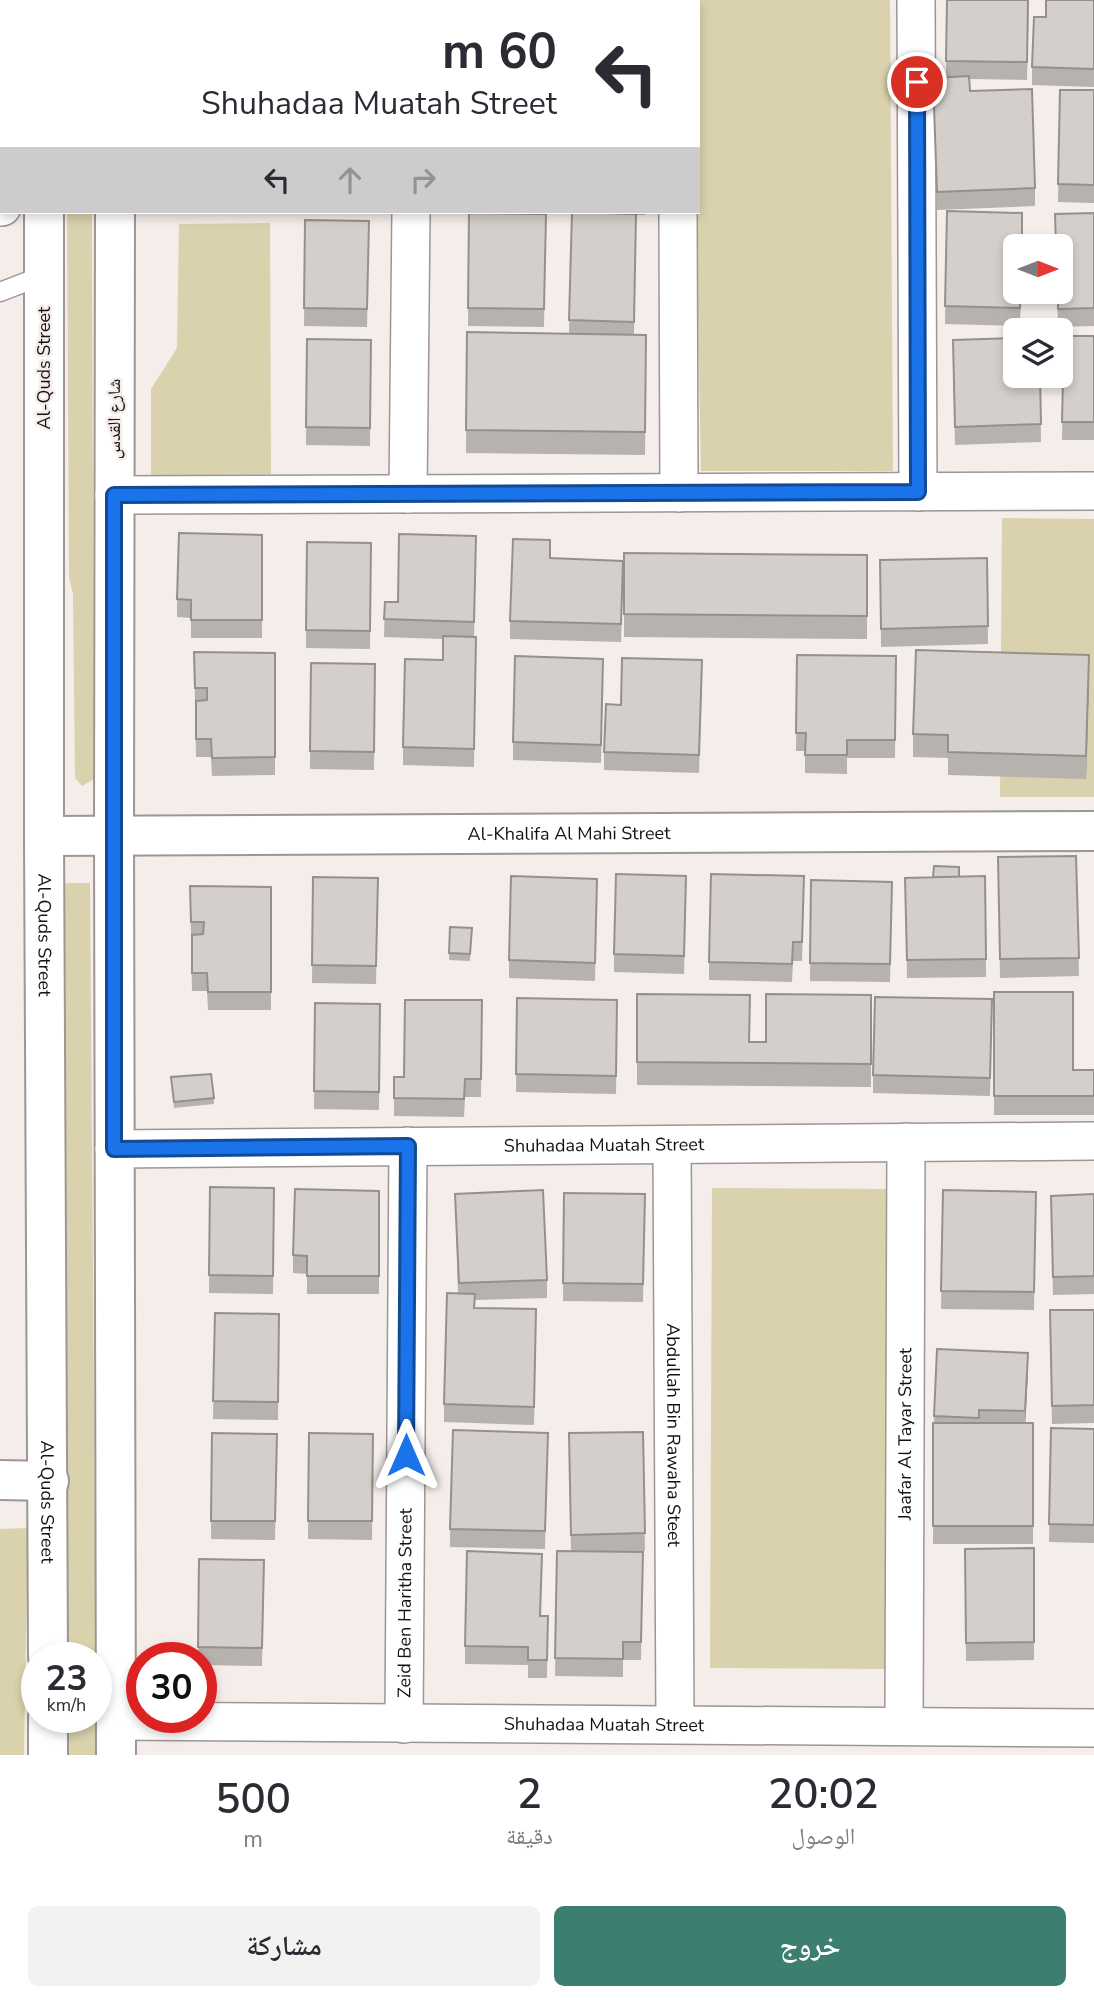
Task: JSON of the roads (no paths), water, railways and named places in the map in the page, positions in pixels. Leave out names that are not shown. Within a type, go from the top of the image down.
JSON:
[{"type":"main road","name":"Al-Quds Street","points":[[44,214],[48,1642]]},
{"type":"main road","name":"شارع القدس","points":[[114,836],[115,214]]},
{"type":"main road","name":"Al-Khalifa Al Mahi Street","points":[[44,836],[1094,831]]},
{"type":"main road","points":[[114,836],[116,1738]]},
{"type":"main road","points":[[0,1480],[49,1480]]},
{"type":"main road","points":[[48,1733],[48,1755]]},
{"type":"street","points":[[916,0],[918,492]]},
{"type":"street","points":[[408,494],[411,214]]},
{"type":"street","points":[[678,214],[679,492]]},
{"type":"street","points":[[114,495],[1094,491]]},
{"type":"street","name":"Shuhadaa Muatah Street","points":[[114,1149],[672,1146],[1094,1140]]},
{"type":"street","name":"Jaafar Al Tayar Street","points":[[904,1726],[906,1142]]},
{"type":"street","name":"Zeid Ben Haritha Street","points":[[404,1724],[408,1146]]},
{"type":"street","name":"Abdullah Bin Rawaha Steet","points":[[672,1146],[675,1724]]},
{"type":"street","name":"Shuhadaa Muatah Street","points":[[116,1738],[404,1724],[1094,1728]]},
{"type":"lane","points":[[0,292],[44,275]]}]
